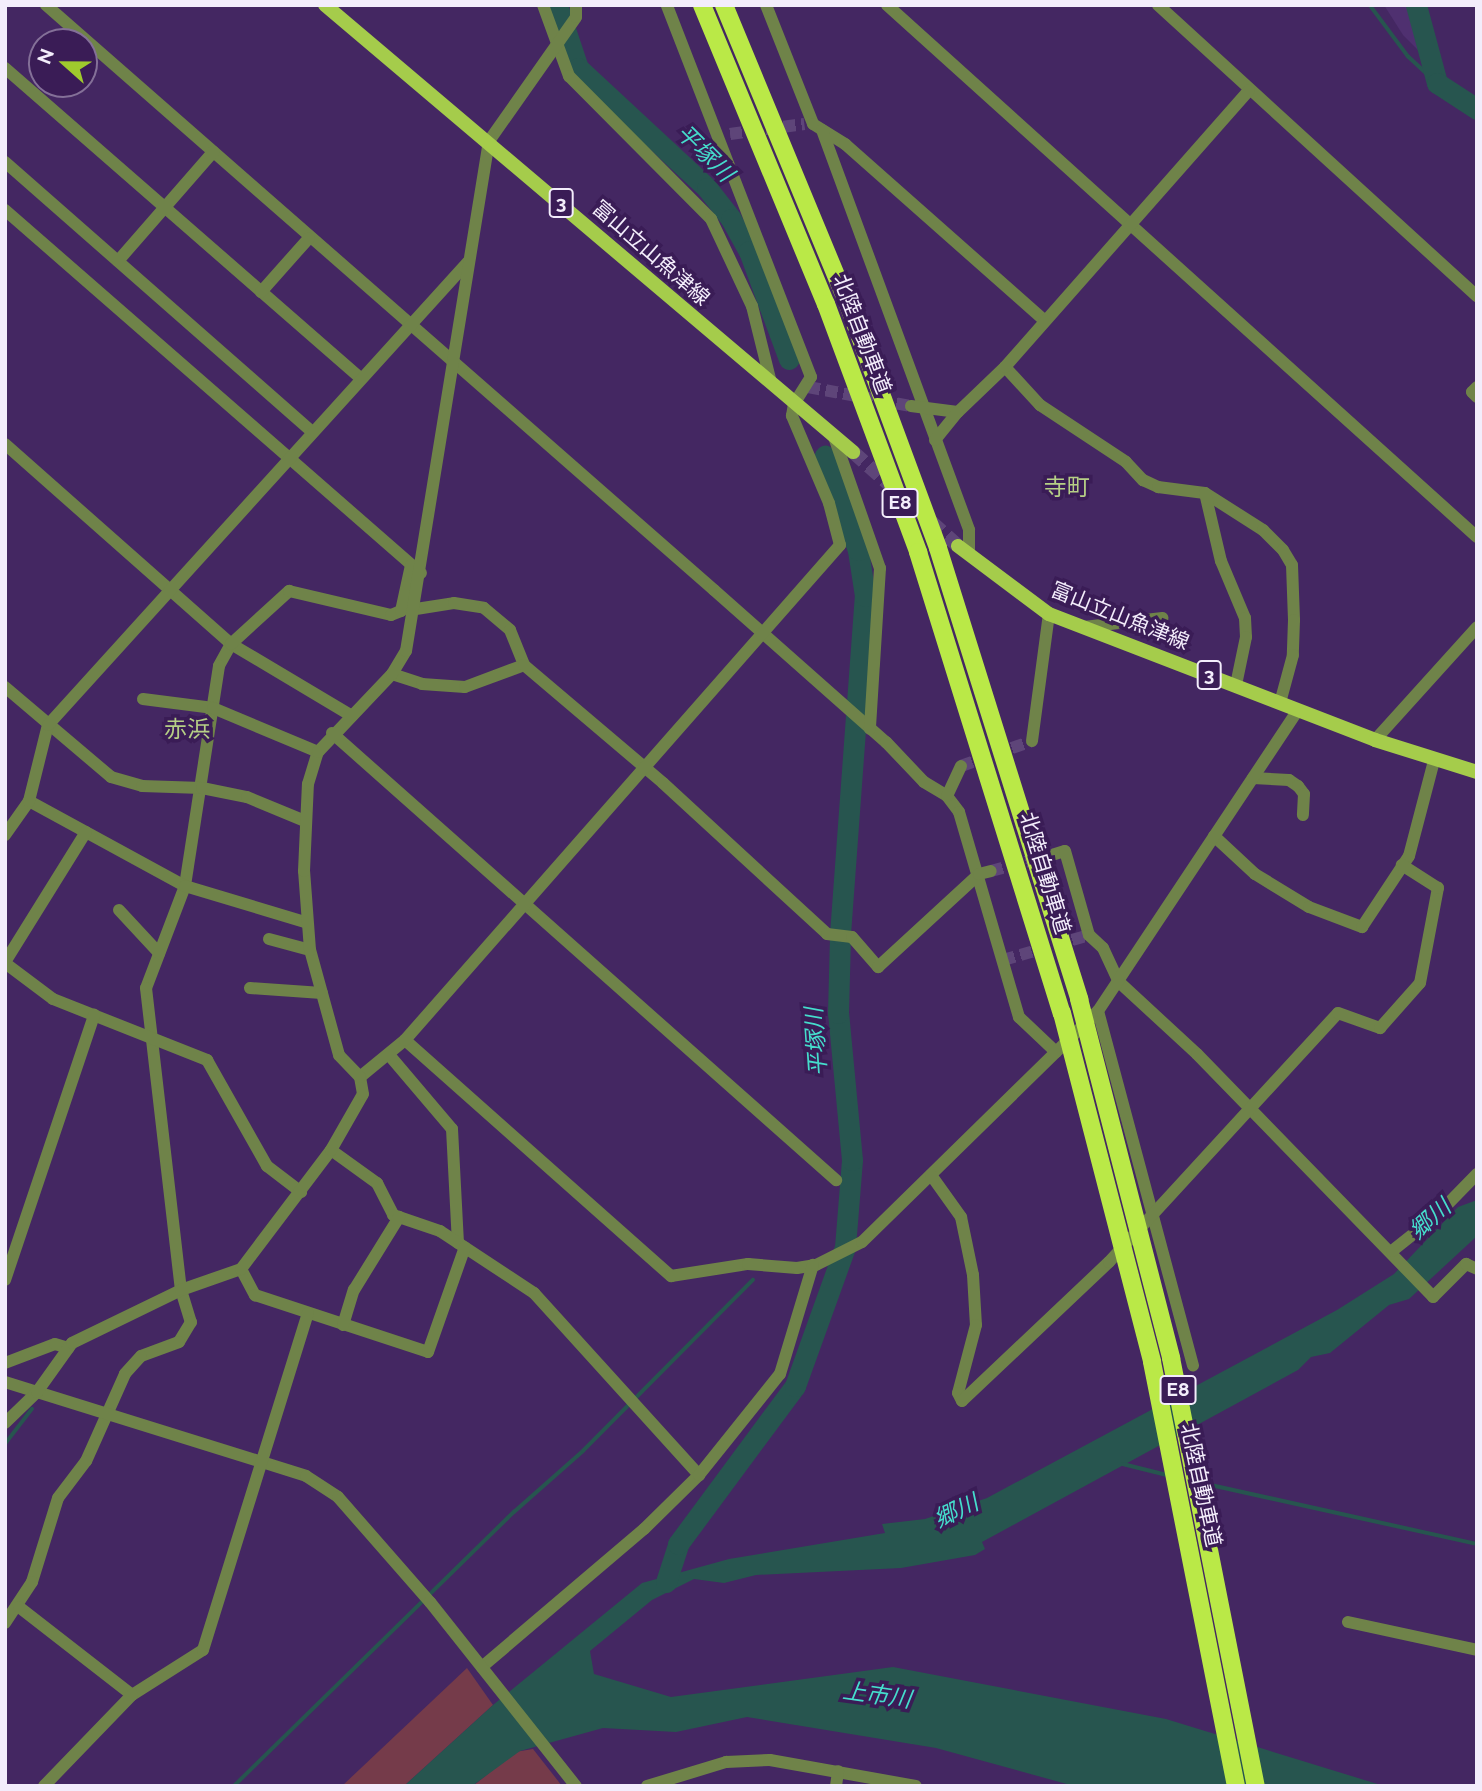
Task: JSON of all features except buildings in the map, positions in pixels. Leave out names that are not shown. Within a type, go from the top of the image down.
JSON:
[{"type":"highway","name":"北陸自動車道","points":[[702,5],[821,291],[914,540],[997,792],[1062,1013],[1152,1362],[1236,1786]]},
{"type":"highway","name":"北陸自動車道","points":[[724,5],[846,299],[938,548],[1079,999],[1171,1358],[1256,1786]]},
{"type":"main road","name":"富山立山魚津線","points":[[325,5],[489,141],[853,452]]},
{"type":"main road","name":"富山立山魚津線","points":[[963,550],[1049,614],[1375,740],[1434,761],[1477,772]]},
{"type":"street","points":[[46,5],[845,706],[924,782],[947,796],[959,812],[985,873],[1020,1017],[1056,1052]]},
{"type":"street","points":[[543,5],[556,48],[583,92],[711,219],[752,306],[771,383]]},
{"type":"street","points":[[360,1077],[390,1056],[405,1040],[840,545],[828,503],[792,416],[794,404],[811,377],[725,135],[667,5]]},
{"type":"street","points":[[766,5],[917,406],[935,440],[969,530],[963,550]]},
{"type":"street","points":[[887,5],[1477,537]]},
{"type":"street","points":[[1158,5],[1477,296]]},
{"type":"street","points":[[5,1623],[19,1607],[33,1582],[58,1498],[86,1461],[109,1414],[114,1394],[141,1356],[179,1342],[191,1322],[181,1290],[148,1036],[146,988],[185,886],[219,666],[231,644],[289,591],[391,615],[401,611],[416,569],[489,141],[556,48],[576,11]]},
{"type":"street","points":[[5,68],[359,377]]},
{"type":"street","points":[[935,440],[958,412],[1005,367],[1249,90]]},
{"type":"street","points":[[813,126],[845,144],[1044,320]]},
{"type":"street","points":[[118,261],[213,152]]},
{"type":"street","points":[[5,162],[312,432]]},
{"type":"street","points":[[5,210],[416,569],[416,609],[406,651],[392,674],[332,733],[318,752],[308,784],[305,821],[306,922],[310,950],[339,1055],[360,1077],[363,1094],[331,1150],[241,1269],[181,1290],[68,1348],[37,1392],[5,1423]]},
{"type":"street","points":[[261,292],[309,237]]},
{"type":"street","points":[[5,835],[29,801],[48,725],[171,591],[407,324],[469,261]]},
{"type":"street","points":[[1005,367],[1040,405],[1126,461],[1143,480],[1158,487],[1205,493],[1263,530],[1292,565],[1293,655],[1280,703]]},
{"type":"street","points":[[1477,387],[1472,392],[1477,397]]},
{"type":"street","points":[[917,406],[958,412]]},
{"type":"street","points":[[834,437],[880,568],[870,729]]},
{"type":"street","points":[[5,444],[231,644],[352,716]]},
{"type":"street","points":[[1205,493],[1221,561],[1245,618],[1246,637],[1236,685]]},
{"type":"street","points":[[416,609],[454,603],[484,608],[510,630],[524,665],[643,766],[827,934],[852,937],[878,968],[985,873]]},
{"type":"street","points":[[1032,741],[1049,614]]},
{"type":"street","points":[[1083,627],[1162,618]]},
{"type":"street","points":[[1375,740],[1477,627]]},
{"type":"street","points":[[392,674],[422,684],[465,687],[524,665]]},
{"type":"street","points":[[5,687],[111,777],[142,786],[202,788],[247,797],[305,821]]},
{"type":"street","points":[[144,699],[212,708],[318,752]]},
{"type":"street","points":[[405,1040],[671,1276],[748,1264],[817,1264],[854,1249],[1098,1011],[1297,711]]},
{"type":"street","points":[[332,733],[836,1180]]},
{"type":"street","points":[[1214,836],[1255,874],[1309,907],[1362,928],[1409,856],[1434,761]]},
{"type":"street","points":[[947,796],[961,765]]},
{"type":"street","points":[[1252,778],[1289,780],[1298,786],[1304,794],[1303,815]]},
{"type":"street","points":[[29,801],[185,886],[306,922]]},
{"type":"street","points":[[86,832],[5,962],[52,999],[208,1060],[267,1166],[301,1192]]},
{"type":"street","points":[[1055,854],[1065,851],[1088,935],[1103,948],[1119,982],[1394,1252],[1433,1297],[1466,1264],[1477,1269]]},
{"type":"street","points":[[931,1175],[961,1217],[973,1275],[976,1325],[958,1393],[962,1401],[1153,1214],[1338,1013],[1380,1028],[1420,983],[1438,888],[1402,865]]},
{"type":"street","points":[[119,910],[159,953]]},
{"type":"street","points":[[269,939],[310,950]]},
{"type":"street","points":[[250,988],[322,993]]},
{"type":"street","points":[[1098,1011],[1193,1366]]},
{"type":"street","points":[[6,1277],[94,1015]]},
{"type":"street","points":[[241,1269],[255,1296],[428,1352],[461,1245],[452,1129],[390,1056]]},
{"type":"street","points":[[331,1150],[377,1183],[393,1215],[440,1231],[534,1293],[699,1475]]},
{"type":"street","points":[[1394,1252],[1436,1216],[1477,1174]]},
{"type":"street","points":[[343,1325],[354,1290],[399,1217]]},
{"type":"street","points":[[484,1669],[644,1530],[699,1475],[780,1374],[817,1264]]},
{"type":"street","points":[[44,1786],[87,1737],[132,1695],[203,1650],[308,1314]]},
{"type":"street","points":[[5,1363],[54,1345],[68,1348]]},
{"type":"street","points":[[5,1382],[306,1476],[359,1517],[576,1786]]},
{"type":"street","points":[[19,1607],[132,1695]]},
{"type":"street","points":[[1348,1622],[1477,1650]]},
{"type":"street","points":[[647,1786],[726,1762],[770,1760],[916,1786]]},
{"type":"street","points":[[836,1786],[838,1771]]},
{"type":"shaded area","points":[[1384,5],[1409,5],[1418,50],[1403,35]]},
{"type":"shaded area","points":[[467,1668],[493,1705],[404,1786],[342,1786]]},
{"type":"shaded area","points":[[533,1749],[562,1786],[473,1786],[515,1752]]},
{"type":"water","name":"上市川","points":[[1477,1200],[1477,1236],[1409,1299],[1389,1305],[1330,1353],[1311,1357],[1298,1370],[982,1542],[985,1549],[975,1555],[901,1568],[756,1575],[724,1583],[694,1579],[652,1600],[590,1651],[594,1674],[671,1697],[893,1667],[1166,1719],[1384,1786],[1074,1786],[936,1748],[747,1717],[676,1732],[603,1728],[520,1751],[472,1786],[404,1786],[493,1705],[642,1583],[729,1559],[885,1533],[882,1524],[925,1519],[987,1498],[1337,1310],[1394,1274],[1458,1207]]},
{"type":"waterway","name":"平塚川","points":[[557,5],[578,68],[707,188],[731,219],[749,251],[789,359]]},
{"type":"waterway","points":[[1370,5],[1408,56],[1437,83]]},
{"type":"waterway","name":"郷川","points":[[1416,5],[1437,83],[1477,109]]},
{"type":"waterway","name":"平塚川","points":[[666,1582],[678,1544],[795,1386],[845,1247],[852,1160],[838,1013],[840,934],[865,596],[858,550],[825,456]]},
{"type":"waterway","points":[[234,1786],[514,1512],[583,1451],[753,1280]]},
{"type":"waterway","points":[[5,1444],[32,1409]]},
{"type":"waterway","points":[[1123,1464],[1167,1475]]},
{"type":"waterway","points":[[1202,1483],[1477,1544]]},
{"type":"tunnel","points":[[730,134],[804,124]]},
{"type":"tunnel","points":[[808,387],[911,406]]},
{"type":"tunnel","points":[[853,452],[958,546]]},
{"type":"tunnel","points":[[961,766],[1032,741]]},
{"type":"tunnel","points":[[991,871],[1055,854]]},
{"type":"tunnel","points":[[1003,960],[1089,935]]},
{"type":"district","name":"寺町","points":[[1067,487]]},
{"type":"district","name":"赤浜","points":[[187,729]]}]
